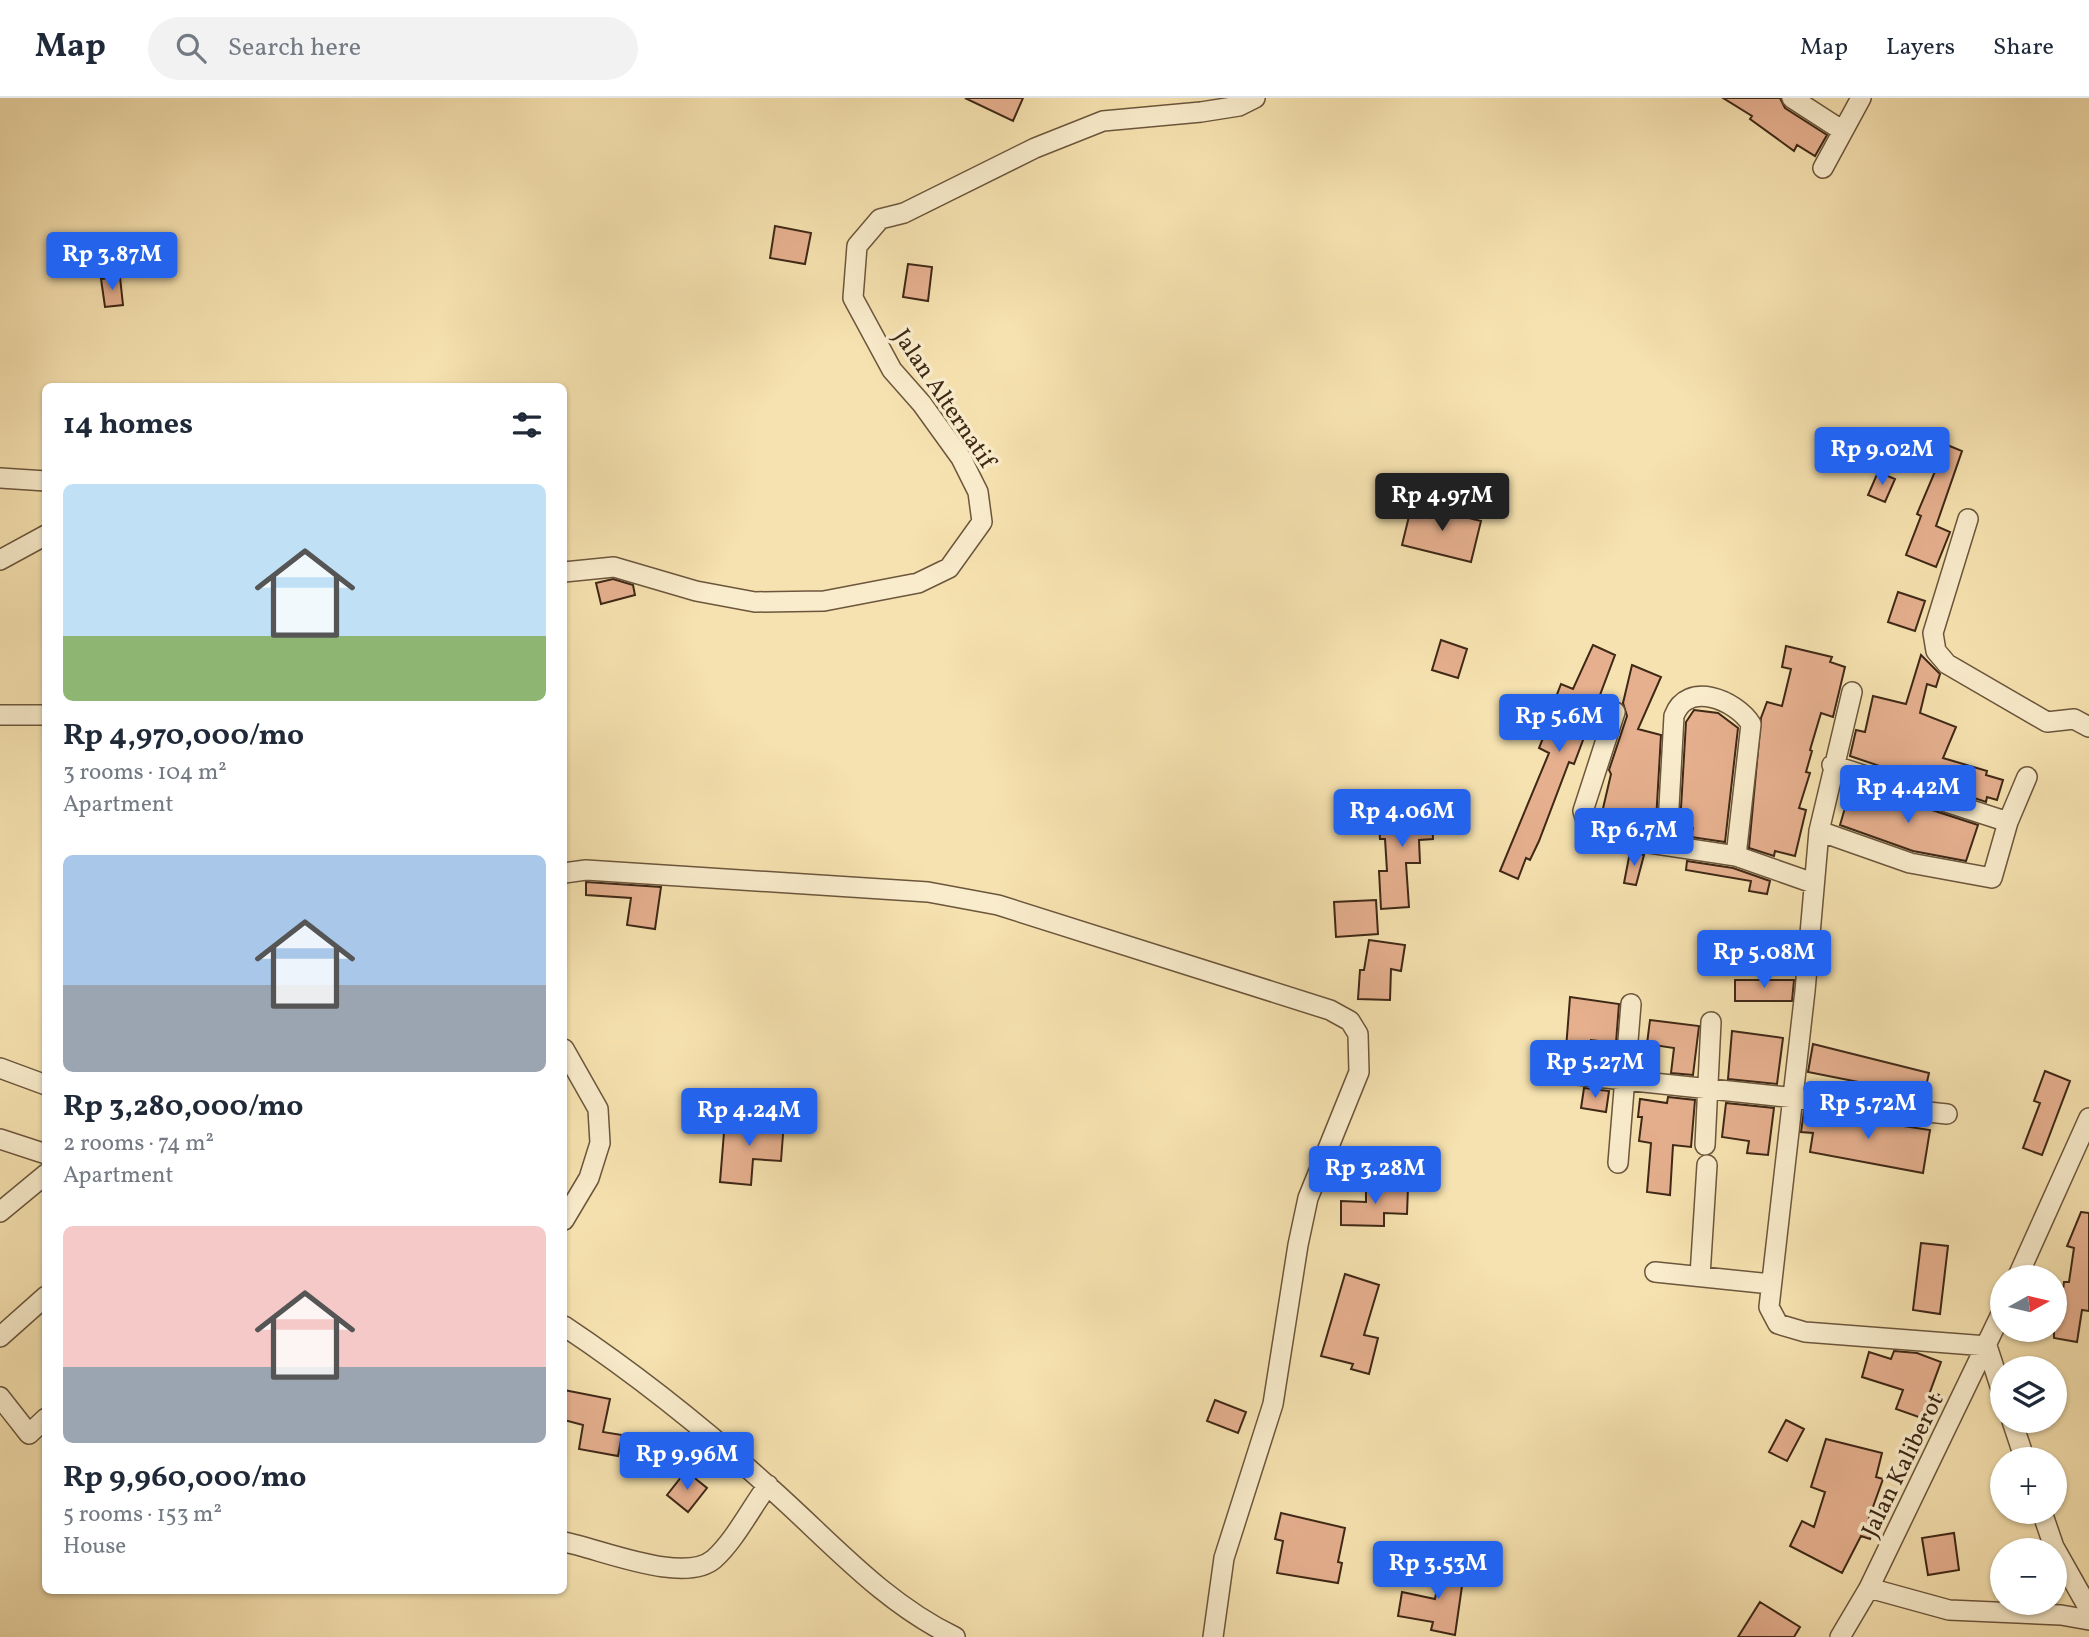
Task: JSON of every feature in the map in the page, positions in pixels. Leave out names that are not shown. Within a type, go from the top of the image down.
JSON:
[{"type":"street","name":"Jalan Alternatif","points":[[567,572],[614,567],[696,591],[754,602],[824,601],[918,583],[949,568],[982,522],[978,492],[946,436],[892,370],[853,298],[857,246],[880,219],[904,213],[1035,148],[1102,121],[1201,112],[1239,106],[1255,98]]},
{"type":"street","points":[[1791,98],[1843,131]]},
{"type":"street","points":[[1823,167],[1861,98]]},
{"type":"street","points":[[0,478],[42,481]]},
{"type":"street","points":[[1968,519],[1933,633],[1936,651],[1947,664],[2047,722],[2074,719],[2089,727]]},
{"type":"street","points":[[0,560],[42,537]]},
{"type":"street","points":[[1852,692],[1832,765],[1819,831],[1793,1099],[1769,1307],[1773,1319],[1790,1328],[1987,1346],[1990,1356]]},
{"type":"street","points":[[1667,843],[1674,716],[1681,701],[1689,697],[1707,696],[1742,713],[1751,724],[1736,856]]},
{"type":"street","points":[[1615,712],[1586,800],[1584,820],[1588,827],[1604,836],[1667,843],[1736,856],[1813,883]]},
{"type":"street","points":[[0,715],[42,715]]},
{"type":"street","points":[[1832,765],[2008,822]]},
{"type":"street","points":[[1819,831],[1910,863],[1992,878],[2008,822],[2027,777]]},
{"type":"street","points":[[567,873],[586,870],[928,892],[998,905],[1330,1010],[1350,1021],[1358,1034],[1359,1072],[1308,1198],[1297,1245],[1273,1404],[1224,1558],[1213,1637]]},
{"type":"street","points":[[1618,1163],[1631,1004]]},
{"type":"street","points":[[1705,1145],[1712,1022]]},
{"type":"street","points":[[567,1054],[598,1109],[600,1143],[589,1178],[567,1215]]},
{"type":"street","points":[[0,1068],[42,1084]]},
{"type":"street","points":[[1568,1074],[1947,1114]]},
{"type":"street","points":[[2023,1265],[2089,1118]]},
{"type":"street","points":[[0,1139],[42,1153]]},
{"type":"street","points":[[1700,1276],[1707,1165]]},
{"type":"street","points":[[0,1212],[42,1177]]},
{"type":"street","points":[[1655,1272],[1771,1284]]},
{"type":"street","points":[[0,1337],[42,1300]]},
{"type":"street","points":[[567,1328],[642,1381],[768,1485],[888,1597],[955,1637]]},
{"type":"street","name":"Jalan Kaliberot","points":[[1840,1637],[1870,1588],[1990,1339]]},
{"type":"street","points":[[0,1397],[29,1434],[42,1422]]},
{"type":"street","points":[[567,1543],[674,1571],[700,1567],[713,1559],[768,1485]]},
{"type":"street","points":[[2046,1524],[2054,1547],[2089,1609]]},
{"type":"street","points":[[1870,1588],[1949,1610],[2061,1615],[2089,1620]]},
{"type":"building","points":[[965,98],[1023,98],[1013,121]]},
{"type":"building","points":[[1723,98],[1780,98],[1785,108],[1827,135],[1815,156],[1797,145],[1794,151],[1750,119],[1752,116]]},
{"type":"building","points":[[775,226],[811,233],[805,264],[770,258]]},
{"type":"building","points":[[908,264],[932,267],[928,301],[903,297]]},
{"type":"building","points":[[120,277],[123,305],[105,307],[101,279]]},
{"type":"building","points":[[1935,440],[1962,451],[1936,526],[1950,532],[1936,567],[1906,555],[1921,516],[1917,514],[1939,462],[1928,458]]},
{"type":"building","points":[[1878,472],[1895,479],[1885,502],[1868,495]]},
{"type":"building","points":[[1412,504],[1481,521],[1471,562],[1402,545]]},
{"type":"building","points":[[613,579],[633,585],[635,595],[601,604],[596,583]]},
{"type":"building","points":[[1898,592],[1925,601],[1915,631],[1888,622]]},
{"type":"building","points":[[1441,640],[1467,649],[1458,678],[1432,670]]},
{"type":"building","points":[[1593,645],[1615,655],[1574,764],[1569,762],[1539,841],[1530,860],[1526,858],[1518,879],[1500,871],[1549,753],[1539,748],[1556,706],[1553,705],[1561,684],[1573,689]]},
{"type":"building","points":[[1786,646],[1832,657],[1830,662],[1845,667],[1833,717],[1821,713],[1810,750],[1812,751],[1806,772],[1810,773],[1799,808],[1806,810],[1795,856],[1775,851],[1774,856],[1749,848],[1761,718],[1767,702],[1782,706],[1791,669],[1782,667]]},
{"type":"building","points":[[1921,655],[1940,674],[1936,687],[1927,684],[1920,713],[1956,727],[1943,758],[1987,771],[1986,775],[2003,780],[1997,800],[1987,797],[1986,802],[1850,756],[1856,730],[1865,732],[1873,696],[1906,704]]},
{"type":"building","points":[[1632,665],[1661,677],[1638,729],[1661,735],[1656,821],[1653,820],[1650,831],[1601,817],[1611,774],[1609,770],[1627,716],[1623,703]]},
{"type":"building","points":[[1694,710],[1718,713],[1738,728],[1725,842],[1691,837],[1693,828],[1680,825],[1686,722]]},
{"type":"building","points":[[1852,784],[1978,825],[1966,861],[1913,851],[1840,825]]},
{"type":"building","points":[[1431,802],[1433,839],[1419,840],[1420,863],[1406,863],[1409,907],[1381,909],[1379,871],[1387,871],[1385,839],[1380,839],[1378,809]]},
{"type":"building","points":[[1630,852],[1644,855],[1636,885],[1624,883]]},
{"type":"building","points":[[1687,861],[1733,868],[1770,881],[1767,894],[1749,891],[1751,881],[1686,870]]},
{"type":"building","points":[[586,882],[661,887],[655,929],[627,925],[631,898],[586,895]]},
{"type":"building","points":[[1376,900],[1378,934],[1336,937],[1334,902]]},
{"type":"building","points":[[1369,940],[1405,945],[1401,971],[1391,969],[1390,1000],[1358,999],[1360,970],[1364,970]]},
{"type":"building","points":[[1735,980],[1794,980],[1792,1001],[1735,1001]]},
{"type":"building","points":[[1570,997],[1619,1004],[1616,1043],[1591,1040],[1588,1064],[1565,1062]]},
{"type":"building","points":[[1650,1020],[1699,1026],[1693,1075],[1671,1073],[1674,1048],[1647,1044]]},
{"type":"building","points":[[1732,1031],[1783,1038],[1777,1084],[1728,1079]]},
{"type":"building","points":[[1813,1044],[1929,1073],[1924,1095],[1808,1072]]},
{"type":"building","points":[[2045,1071],[2070,1081],[2042,1155],[2023,1148],[2040,1103],[2034,1101]]},
{"type":"building","points":[[1584,1088],[1609,1091],[1606,1112],[1581,1108]]},
{"type":"building","points":[[1668,1097],[1695,1100],[1691,1147],[1673,1145],[1670,1195],[1647,1192],[1651,1143],[1639,1141],[1642,1117],[1638,1117],[1640,1099],[1667,1103]]},
{"type":"building","points":[[1726,1103],[1774,1108],[1768,1155],[1747,1153],[1749,1141],[1722,1137]]},
{"type":"building","points":[[1804,1111],[1930,1130],[1923,1173],[1810,1152],[1813,1133],[1801,1132]]},
{"type":"building","points":[[763,1119],[784,1121],[781,1161],[753,1159],[751,1185],[720,1182],[725,1120],[762,1124]]},
{"type":"building","points":[[1366,1186],[1408,1187],[1407,1214],[1384,1213],[1384,1226],[1341,1225],[1341,1201],[1366,1202]]},
{"type":"building","points":[[2081,1212],[2089,1213],[2089,1311],[2082,1310],[2077,1342],[2067,1340],[2067,1282],[2074,1248],[2067,1246]]},
{"type":"building","points":[[1921,1243],[1948,1246],[1940,1314],[1913,1310]]},
{"type":"building","points":[[1345,1274],[1379,1285],[1364,1335],[1378,1338],[1369,1374],[1351,1369],[1353,1364],[1321,1356]]},
{"type":"building","points":[[1894,1351],[1917,1353],[1941,1362],[1930,1392],[1939,1395],[1930,1421],[1896,1409],[1903,1390],[1862,1377],[1869,1352],[1891,1359]]},
{"type":"building","points":[[567,1391],[610,1399],[603,1432],[622,1435],[618,1456],[579,1449],[583,1425],[567,1421]]},
{"type":"building","points":[[1215,1400],[1246,1412],[1238,1433],[1207,1421]]},
{"type":"building","points":[[1786,1420],[1804,1429],[1787,1461],[1769,1452]]},
{"type":"building","points":[[1826,1439],[1882,1453],[1876,1477],[1883,1479],[1869,1518],[1876,1520],[1870,1539],[1861,1536],[1842,1573],[1790,1546],[1802,1521],[1814,1527],[1825,1492],[1811,1487]]},
{"type":"building","points":[[686,1471],[707,1488],[688,1512],[667,1495]]},
{"type":"building","points":[[1281,1513],[1345,1528],[1338,1562],[1342,1563],[1338,1583],[1277,1573],[1283,1541],[1275,1539]]},
{"type":"building","points":[[1954,1533],[1959,1570],[1928,1575],[1922,1538]]},
{"type":"building","points":[[1442,1561],[1465,1565],[1455,1635],[1431,1630],[1433,1622],[1398,1616],[1402,1592],[1435,1599]]},
{"type":"building","points":[[1760,1602],[1800,1627],[1794,1637],[1738,1637]]}]
